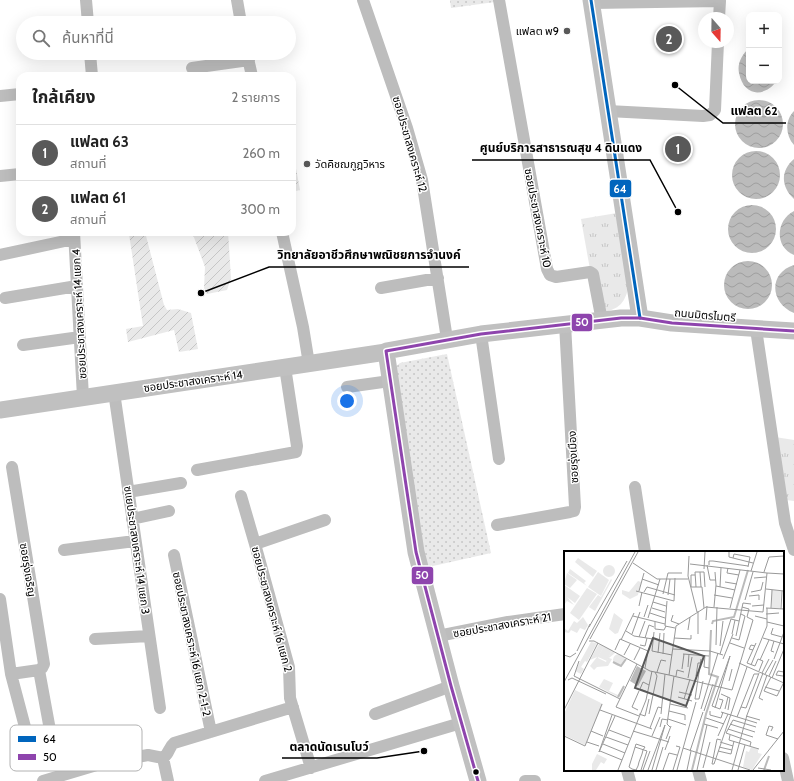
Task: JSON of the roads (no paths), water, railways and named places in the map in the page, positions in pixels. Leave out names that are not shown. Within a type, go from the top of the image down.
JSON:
[{"type":"main road","points":[[592,1],[640,318]]},
{"type":"main road","name":"ถนนมิตรไมตรี","points":[[481,334],[602,320],[640,318],[664,312],[757,324],[794,322]]},
{"type":"main road","points":[[757,324],[794,332]]},
{"type":"main road","name":"ซอยประชาสงเคราะห์ 14","points":[[0,410],[386,352],[447,339],[481,334]]},
{"type":"main road","points":[[386,352],[416,552],[461,723],[478,781]]},
{"type":"street","points":[[86,0],[87,16]]},
{"type":"street","points":[[237,0],[240,16]]},
{"type":"street","name":"ซอยประชาสงเคราะห์ 12","points":[[363,0],[407,128],[422,180],[447,339]]},
{"type":"street","name":"ซอยประชาสงเคราะห์ 10","points":[[499,0],[547,270],[550,275],[556,277],[590,272],[593,274],[602,320]]},
{"type":"street","points":[[592,1],[720,1],[719,12]]},
{"type":"street","points":[[608,111],[703,116],[710,115],[714,110],[718,48]]},
{"type":"street","points":[[91,60],[92,72]]},
{"type":"street","points":[[192,68],[233,60]]},
{"type":"street","points":[[249,60],[251,72]]},
{"type":"street","points":[[0,96],[16,94]]},
{"type":"street","points":[[0,176],[16,174]]},
{"type":"street","points":[[0,255],[74,236]]},
{"type":"street","name":"ซอยประชาสงเคราะห์ 14 แยก 4","points":[[74,236],[83,397]]},
{"type":"street","points":[[283,236],[303,327],[309,364]]},
{"type":"street","points":[[381,288],[438,278]]},
{"type":"street","points":[[5,298],[77,286]]},
{"type":"street","name":"ซอยรุ่งเมือง","points":[[497,525],[574,511],[566,324]]},
{"type":"street","points":[[757,324],[785,522],[794,550]]},
{"type":"street","points":[[481,334],[499,459]]},
{"type":"street","points":[[23,345],[80,337]]},
{"type":"street","points":[[197,470],[296,452],[297,446],[285,367]]},
{"type":"street","points":[[347,387],[390,381]]},
{"type":"street","name":"ซแยประชาสงเคราะห์ 14 แยก 3","points":[[114,392],[160,708]]},
{"type":"street","name":"ซอยรุ่งเจริญ","points":[[12,467],[44,664],[39,670],[49,725]]},
{"type":"street","points":[[128,492],[181,483]]},
{"type":"street","points":[[635,487],[645,551]]},
{"type":"street","name":"ซอยประชาสงเคราะห์ 16 แยก 2","points":[[241,496],[289,667],[290,698],[311,768]]},
{"type":"street","points":[[132,519],[169,511]]},
{"type":"street","points":[[255,544],[325,520]]},
{"type":"street","points":[[64,550],[135,540]]},
{"type":"street","name":"ซอยประชาสงเคราะห์ 16 แยก 2-1-2","points":[[174,555],[211,732]]},
{"type":"street","points":[[0,598],[11,674],[24,725]]},
{"type":"street","name":"ซอยประชาสงเคราะห์ 21","points":[[438,636],[508,622],[564,614]]},
{"type":"street","points":[[96,639],[149,636]]},
{"type":"street","points":[[11,674],[39,670]]},
{"type":"street","points":[[375,714],[451,686]]},
{"type":"street","points":[[142,757],[148,756],[163,758],[169,753],[171,746],[174,743],[292,707]]},
{"type":"street","points":[[264,781],[461,723]]},
{"type":"street","points":[[163,758],[168,781]]},
{"type":"street","points":[[787,762],[788,781]]},
{"type":"street","points":[[43,781],[77,771]]},
{"type":"street","points":[[627,771],[630,781]]},
{"type":"street","points":[[698,771],[701,781]]},
{"type":"street","points":[[525,781],[535,781]]},
{"type":"water","points":[[746,51],[746,84],[774,84],[768,90],[759,92],[751,91],[744,85],[739,73],[739,63]]},
{"type":"water","points":[[754,100],[764,100],[773,104],[779,110],[782,115],[782,133],[773,144],[764,148],[754,148],[745,144],[739,138],[735,129],[735,119],[739,110],[745,104]]},
{"type":"water","points":[[794,111],[794,145],[789,137],[787,128],[789,119]]},
{"type":"water","points":[[751,151],[761,151],[770,155],[776,161],[779,166],[779,184],[770,195],[761,199],[751,199],[742,195],[736,189],[732,180],[732,170],[736,161],[742,155]]},
{"type":"water","points":[[794,159],[794,199],[785,184],[784,174],[789,164]]},
{"type":"water","points":[[747,205],[757,205],[766,209],[772,215],[775,220],[775,238],[766,249],[757,253],[747,253],[738,249],[732,243],[728,234],[728,224],[732,215],[738,209]]},
{"type":"water","points":[[794,211],[794,255],[783,246],[780,240],[780,233],[784,221],[788,215]]},
{"type":"water","points":[[743,261],[753,261],[762,265],[768,271],[771,276],[771,294],[762,305],[753,309],[743,309],[734,305],[728,299],[724,290],[724,280],[728,271],[734,265]]},
{"type":"water","points":[[794,265],[794,313],[780,302],[775,288],[776,281],[780,274]]},
{"type":"place","name":"แฟลต พ9","points":[[567,31]]},
{"type":"place","name":"แฟลต 61","points":[[669,39]]},
{"type":"place","name":"แฟลต 62","points":[[675,85]]},
{"type":"place","name":"แฟลต 63","points":[[678,149]]},
{"type":"place","name":"วัดคิชฌกูฎวิหาร","points":[[307,164]]},
{"type":"place","name":"ศูนย์บริการสาธารณสุข 4 ดินแดง","points":[[678,212]]},
{"type":"place","name":"วิทยาลัยอาชีวศึกษาพณิชยการจำนงค์","points":[[201,293]]},
{"type":"place","name":"ตลาดนัดเรนโบว์","points":[[424,751]]}]
